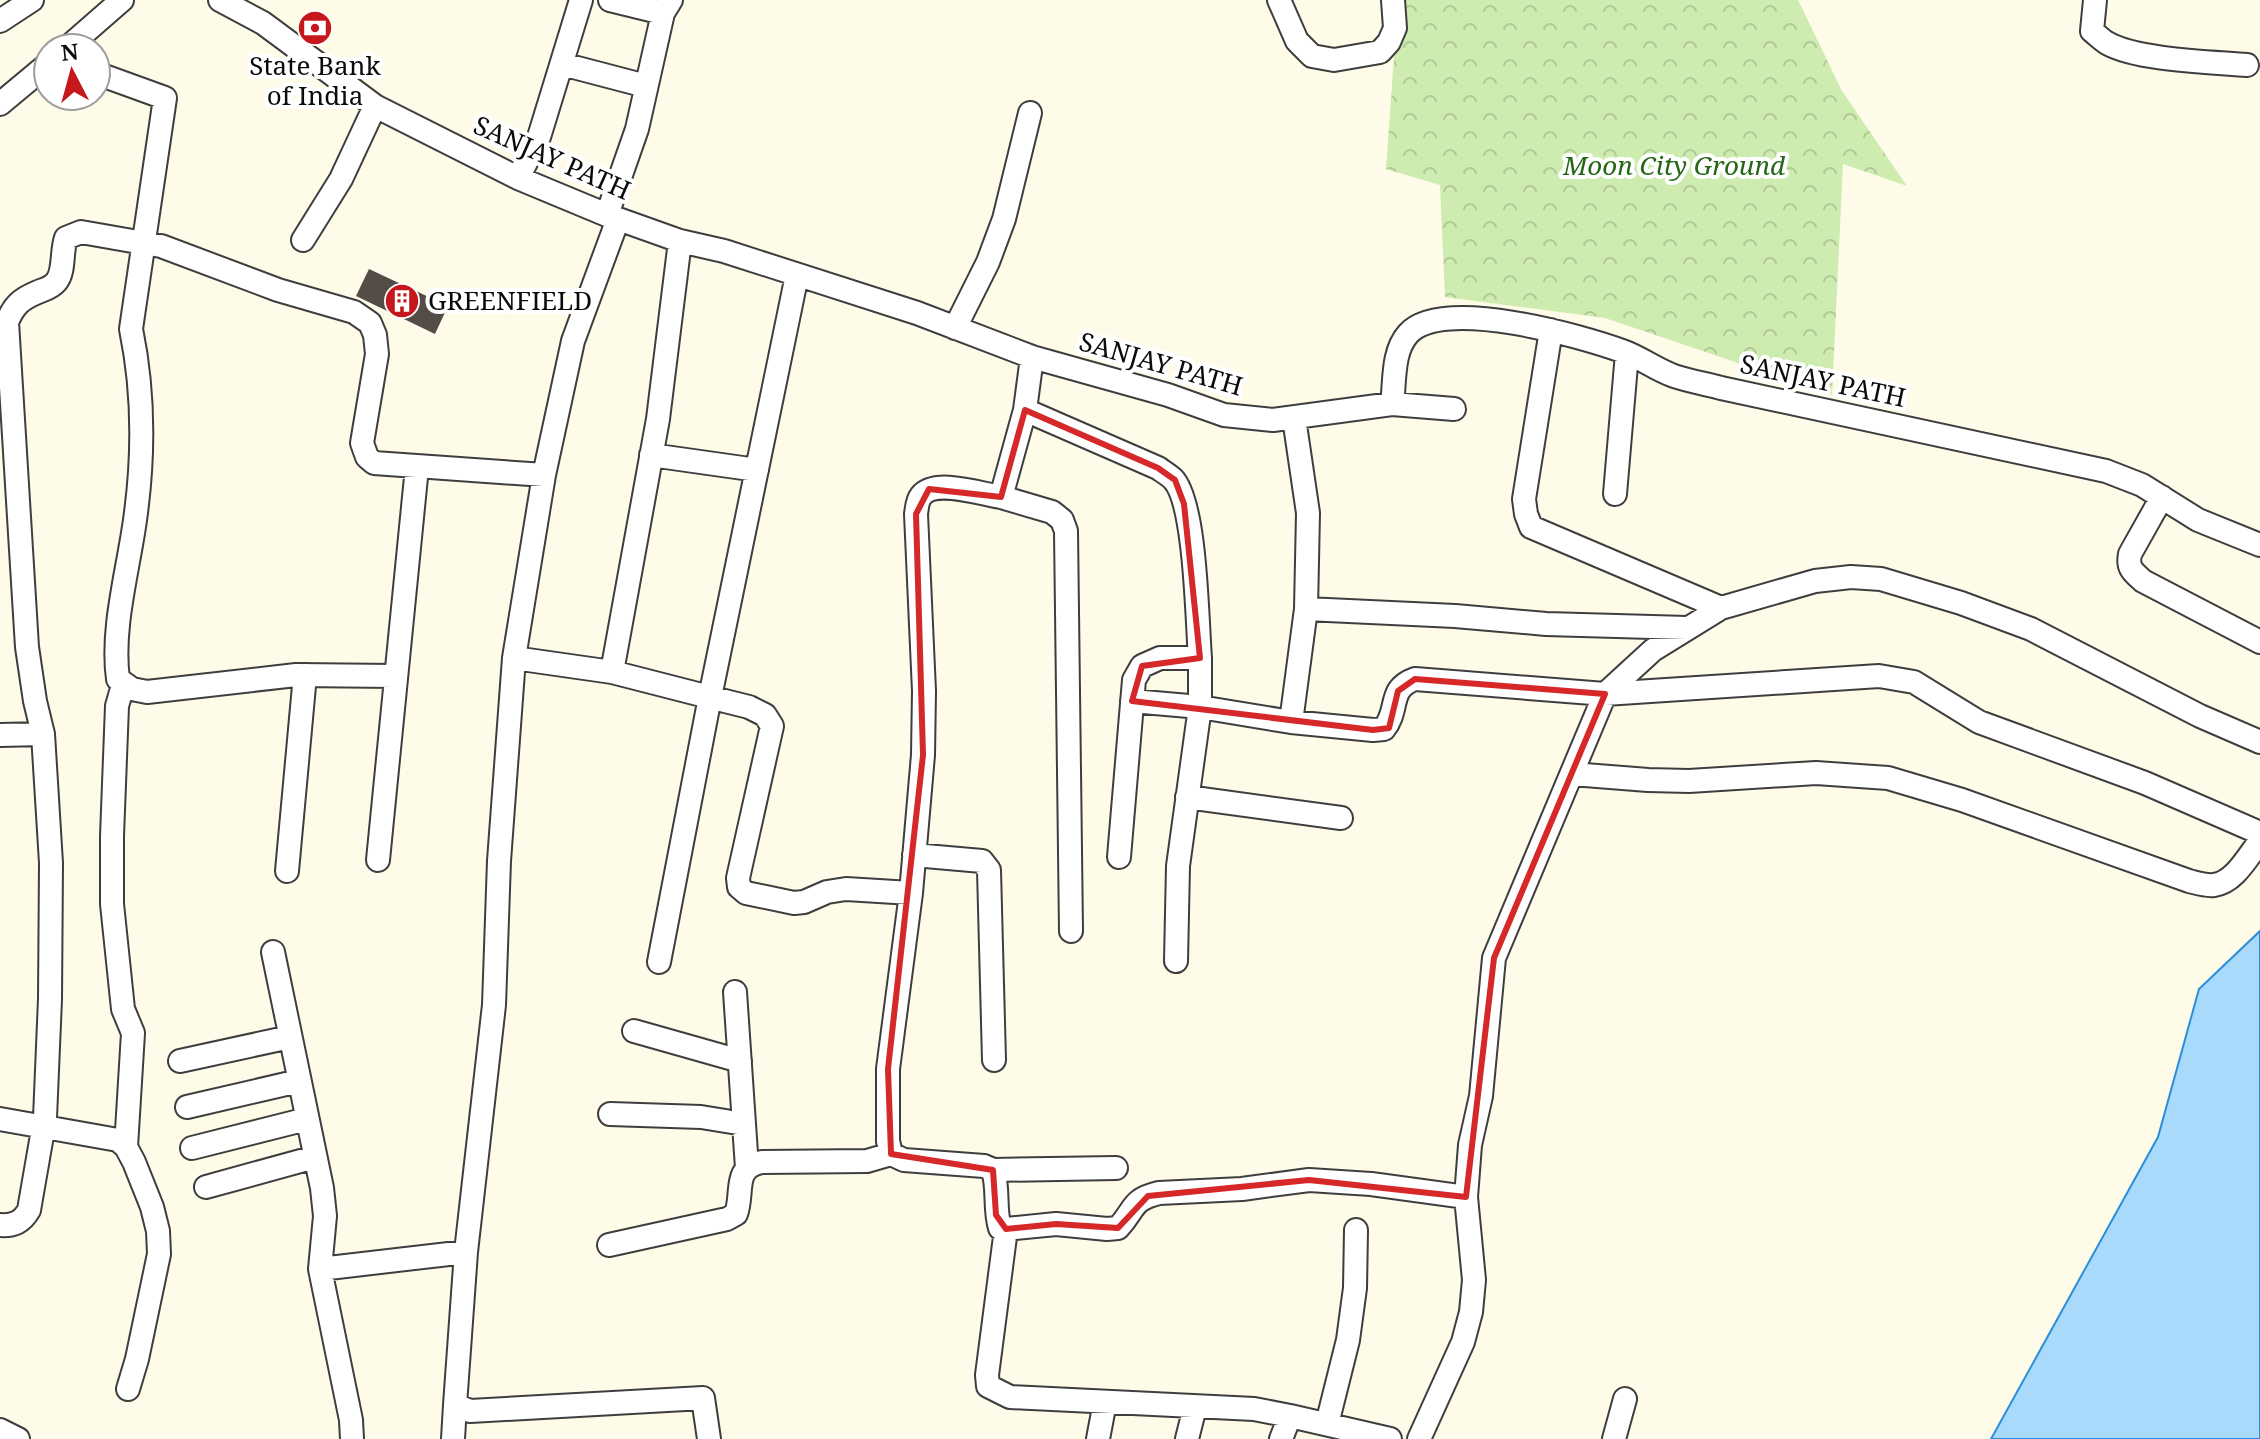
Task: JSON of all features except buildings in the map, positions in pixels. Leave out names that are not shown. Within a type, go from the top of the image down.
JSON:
[{"type":"street","points":[[0,21],[32,0]]},
{"type":"street","points":[[85,32],[122,0]]},
{"type":"street","name":"SANJAY PATH","points":[[220,0],[263,23],[375,106],[518,178],[680,241],[724,251],[917,313],[1032,357],[1168,395],[1224,415],[1273,420],[1392,404],[1398,349],[1409,332],[1444,318],[1467,317],[1551,330],[1627,353],[1673,376],[1709,385],[2106,471],[2142,485],[2198,520],[2260,545]]},
{"type":"street","points":[[518,178],[539,137],[581,0]]},
{"type":"street","points":[[453,1439],[466,1252],[494,1005],[499,861],[514,658],[544,475],[573,341],[613,217],[667,6],[610,0]]},
{"type":"street","points":[[1279,0],[1297,41],[1312,56],[1334,60],[1380,52],[1395,28],[1393,0]]},
{"type":"street","points":[[2095,0],[2092,31],[2108,44],[2178,59],[2247,65]]},
{"type":"street","points":[[562,64],[646,86]]},
{"type":"street","points":[[0,104],[32,77]]},
{"type":"street","points":[[112,79],[165,98],[131,329],[137,359],[142,439],[136,517],[118,632],[118,679],[123,685],[147,692],[305,675],[396,676]]},
{"type":"street","points":[[303,240],[341,179],[375,106]]},
{"type":"street","points":[[955,328],[988,262],[1004,219],[1030,113]]},
{"type":"street","points":[[0,1225],[18,1223],[29,1210],[44,1128],[50,999],[51,863],[43,734],[27,647],[7,322],[13,307],[21,299],[57,281],[61,275],[66,238],[81,232],[161,246],[278,290],[354,312],[370,323],[377,354],[362,443],[367,457],[374,463],[544,475]]},
{"type":"street","points":[[612,672],[651,455],[680,241]]},
{"type":"street","points":[[659,962],[797,275]]},
{"type":"street","points":[[1551,330],[1524,499],[1531,527],[1721,608]]},
{"type":"street","points":[[1615,494],[1627,353]]},
{"type":"street","points":[[1001,497],[1025,410],[1032,357]]},
{"type":"street","points":[[1392,404],[1454,409]]},
{"type":"street","points":[[1025,410],[1158,468],[1175,480],[1184,504],[1191,532],[1200,658],[1200,707],[1178,866],[1176,961]]},
{"type":"street","points":[[1291,722],[1306,609],[1308,513],[1294,418]]},
{"type":"street","points":[[651,455],[757,470]]},
{"type":"street","points":[[378,860],[417,467]]},
{"type":"street","points":[[891,1154],[888,1141],[888,1069],[911,893],[923,755],[924,691],[916,514],[919,498],[929,489],[943,487],[1001,497],[1052,512],[1062,520],[1066,531],[1071,931]]},
{"type":"street","points":[[2162,497],[2130,554],[2128,563],[2131,571],[2143,581],[2260,642]]},
{"type":"street","points":[[1419,1439],[1463,1342],[1471,1312],[1474,1280],[1466,1197],[1470,1145],[1481,1096],[1494,958],[1605,694],[1653,650],[1721,608],[1815,581],[1851,577],[1881,579],[1961,603],[2031,629],[2200,716],[2260,742]]},
{"type":"street","points":[[1306,609],[1546,624],[1687,628]]},
{"type":"street","points":[[514,658],[612,672],[749,707],[765,715],[772,726],[738,878],[739,887],[746,893],[794,903],[846,889],[911,893]]},
{"type":"street","points":[[1119,857],[1134,680],[1142,666],[1160,658],[1200,658]]},
{"type":"street","points":[[287,871],[305,675]]},
{"type":"street","points":[[1132,701],[1373,730],[1384,729],[1390,721],[1398,691],[1403,683],[1415,679],[1605,694],[1879,676],[1914,682],[1979,722],[2145,783],[2260,833]]},
{"type":"street","points":[[123,685],[117,706],[112,904],[123,1009],[133,1033],[126,1147]]},
{"type":"street","points":[[0,735],[43,734]]},
{"type":"street","points":[[1572,774],[1689,781],[1816,773],[1888,778],[1962,800],[2189,881],[2211,886],[2224,882],[2236,871],[2260,841]]},
{"type":"street","points":[[1187,797],[1341,818]]},
{"type":"street","points":[[914,855],[982,861],[989,870],[994,1060]]},
{"type":"street","points":[[273,952],[325,1216],[320,1269],[322,1291],[348,1405],[352,1439]]},
{"type":"street","points":[[609,1245],[727,1219],[736,1214],[740,1203],[740,1180],[747,1168],[735,992]]},
{"type":"street","points":[[634,1031],[740,1061]]},
{"type":"street","points":[[180,1061],[290,1037]]},
{"type":"street","points":[[187,1107],[299,1081]]},
{"type":"street","points":[[610,1114],[701,1117],[744,1124]]},
{"type":"street","points":[[0,1119],[118,1140],[134,1162],[152,1207],[159,1254],[128,1389]]},
{"type":"street","points":[[192,1148],[307,1119]]},
{"type":"street","points":[[747,1168],[762,1162],[867,1161],[891,1154],[904,1160],[984,1166],[993,1170],[1116,1168]]},
{"type":"street","points":[[206,1187],[315,1157]]},
{"type":"street","points":[[993,1170],[996,1215],[1000,1228],[1006,1229],[1056,1224],[1118,1228],[1139,1200],[1159,1193],[1242,1189],[1309,1180],[1371,1184],[1466,1197]]},
{"type":"street","points":[[1006,1229],[987,1375],[988,1386],[995,1392],[1010,1397],[1254,1409],[1390,1439]]},
{"type":"street","points":[[1327,1424],[1348,1340],[1355,1288],[1356,1230]]},
{"type":"street","points":[[320,1269],[466,1252]]},
{"type":"street","points":[[455,1405],[470,1411],[703,1398],[709,1439]]},
{"type":"street","points":[[1614,1439],[1625,1399]]},
{"type":"street","points":[[1098,1439],[1105,1402]]},
{"type":"street","points":[[1187,1439],[1195,1407]]},
{"type":"street","points":[[1281,1439],[1290,1416]]},
{"type":"street","points":[[0,1430],[18,1439]]},
{"type":"highlighted area","points":[[1025,410],[1158,468],[1175,480],[1184,504],[1200,658],[1142,666],[1132,701],[1373,730],[1389,728],[1398,691],[1415,679],[1605,694],[1494,958],[1466,1197],[1309,1180],[1148,1196],[1118,1228],[1056,1224],[1006,1229],[996,1215],[993,1170],[891,1154],[888,1069],[923,755],[916,514],[929,489],[1001,497]]},
{"type":"green space","name":"Moon City Ground","points":[[1398,0],[1798,0],[1842,91],[1907,186],[1843,164],[1832,395],[1605,318],[1445,297],[1440,185],[1386,169]]},
{"type":"water","points":[[2260,931],[2260,1439],[1991,1439],[2158,1137],[2199,989]]},
{"type":"place","name":"State Bank of India","points":[[315,28]]},
{"type":"place","name":"GREENFIELD","points":[[402,301]]}]
